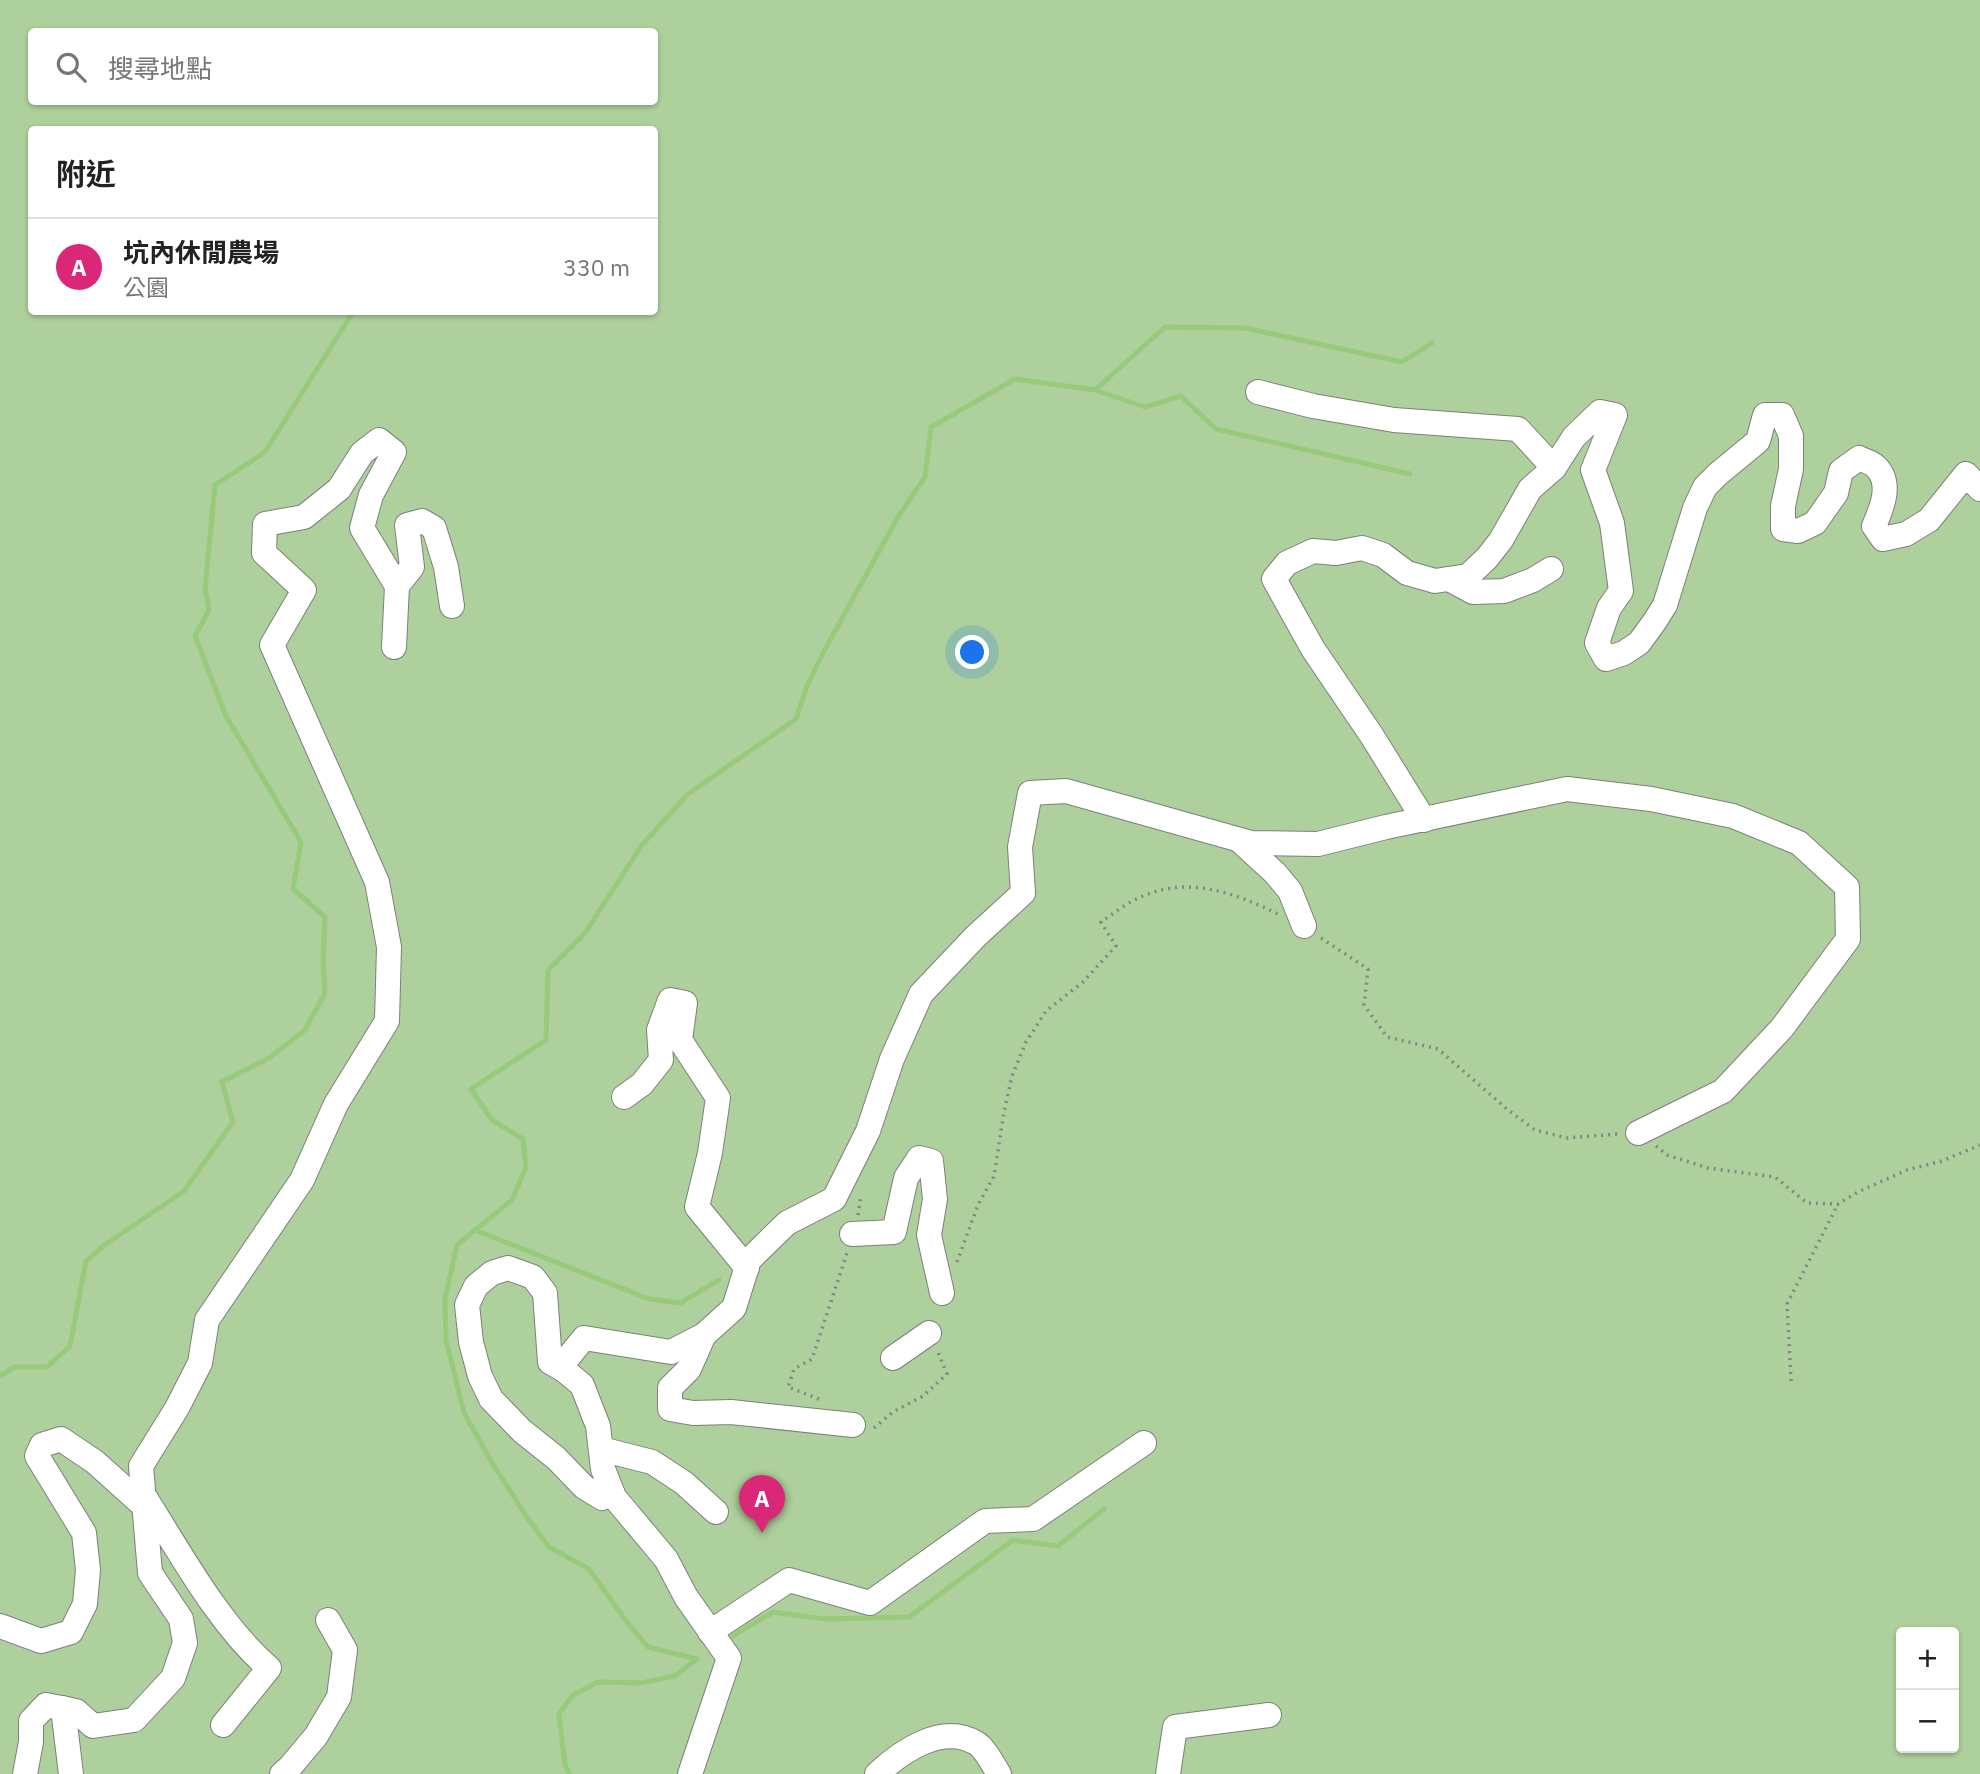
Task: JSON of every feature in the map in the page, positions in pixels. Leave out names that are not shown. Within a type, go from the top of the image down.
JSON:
[{"type":"lane","points":[[1258,392],[1313,406],[1394,420],[1518,429],[1554,468]]},
{"type":"lane","points":[[1424,820],[1372,736],[1313,649],[1274,579],[1287,562],[1313,551],[1336,553],[1362,548],[1383,555],[1407,573],[1436,581],[1468,576],[1501,540],[1530,489],[1554,468],[1574,437],[1600,412],[1615,415],[1593,470],[1612,523],[1621,591],[1609,608],[1597,643],[1606,659],[1624,653],[1639,643],[1655,621],[1665,605],[1695,508],[1705,487],[1758,441],[1765,415],[1782,415],[1791,436],[1791,469],[1783,506],[1783,529],[1798,531],[1815,523],[1836,493],[1841,471],[1859,458],[1875,465],[1884,479],[1884,506],[1874,526],[1883,539],[1906,534],[1929,520],[1966,474],[1980,488]]},
{"type":"lane","points":[[25,1774],[32,1742],[32,1721],[46,1705],[76,1711],[93,1726],[134,1720],[173,1678],[185,1643],[181,1619],[150,1573],[141,1466],[177,1408],[200,1363],[207,1320],[302,1180],[336,1104],[387,1021],[389,947],[377,882],[272,645],[304,590],[264,553],[265,524],[304,517],[339,489],[362,453],[379,440],[394,453],[371,495],[362,528],[397,586],[394,648]]},
{"type":"lane","points":[[397,586],[412,567],[407,525],[422,521],[434,528],[446,567],[452,606]]},
{"type":"lane","points":[[1449,579],[1473,592],[1504,591],[1533,580],[1551,569]]},
{"type":"lane","points":[[564,1370],[566,1360],[584,1338],[671,1352],[704,1335],[734,1308],[749,1261],[787,1223],[834,1199],[868,1131],[892,1059],[921,994],[976,936],[1023,893],[1020,847],[1030,793],[1066,791],[1251,843],[1318,844],[1567,789],[1651,799],[1733,816],[1799,843],[1846,887],[1848,939],[1782,1028],[1723,1091],[1638,1133]]},
{"type":"lane","points":[[1239,840],[1275,873],[1290,891],[1304,926]]},
{"type":"lane","points":[[624,1097],[642,1084],[661,1060],[659,1030],[670,1000],[685,1003],[680,1040],[718,1098],[710,1153],[697,1207],[747,1268]]},
{"type":"lane","points":[[852,1234],[894,1232],[906,1178],[919,1158],[931,1161],[935,1199],[929,1235],[942,1293]]},
{"type":"lane","points":[[612,1492],[602,1498],[584,1487],[491,1399],[480,1376],[471,1342],[467,1305],[476,1286],[492,1273],[508,1268],[533,1277],[545,1293],[550,1362],[582,1385],[598,1426],[603,1469],[614,1497],[666,1559],[686,1597],[729,1658],[690,1774]]},
{"type":"lane","points":[[893,1358],[929,1333]]},
{"type":"lane","points":[[704,1335],[689,1368],[670,1388],[670,1409],[693,1413],[731,1412],[853,1425]]},
{"type":"lane","points":[[0,1626],[41,1641],[71,1632],[85,1604],[88,1570],[84,1533],[37,1456],[42,1445],[61,1439],[144,1501],[220,1614],[249,1651],[269,1668],[223,1725]]},
{"type":"lane","points":[[710,1632],[789,1580],[870,1603],[985,1521],[1033,1519],[1144,1443]]},
{"type":"lane","points":[[601,1449],[652,1462],[684,1483],[716,1512]]},
{"type":"lane","points":[[282,1774],[316,1736],[339,1697],[345,1650],[328,1620]]},
{"type":"lane","points":[[63,1709],[71,1774]]},
{"type":"lane","points":[[1168,1774],[1175,1727],[1269,1715]]},
{"type":"lane","points":[[877,1774],[890,1762],[927,1740],[951,1735],[978,1743],[999,1774]]},
{"type":"path","points":[[942,1293],[959,1257],[978,1205],[994,1176],[1012,1076],[1026,1042],[1046,1011],[1083,982],[1116,946],[1101,922],[1141,896],[1167,888],[1197,887],[1231,893],[1304,926],[1368,969],[1364,1005],[1387,1037],[1438,1049],[1507,1110],[1535,1130],[1567,1138],[1638,1133],[1667,1154],[1709,1168],[1775,1177],[1807,1203],[1838,1204]]},
{"type":"path","points":[[1791,1381],[1787,1304],[1838,1204],[1907,1170],[1942,1161],[1980,1145]]},
{"type":"path","points":[[822,1400],[788,1387],[794,1369],[812,1359],[839,1280],[859,1210],[862,1188]]},
{"type":"path","points":[[853,1425],[872,1430],[893,1412],[923,1396],[947,1374],[929,1333]]},
{"type":"green space","points":[[0,0],[1980,0],[1980,1774],[0,1774]]},
{"type":"waterway","points":[[0,1376],[15,1367],[47,1367],[70,1346],[86,1261],[106,1244],[184,1191],[233,1122],[222,1082],[269,1058],[305,1030],[325,993],[325,917],[293,889],[301,842],[226,716],[195,636],[209,610],[205,589],[215,485],[265,452],[351,315]]},
{"type":"waterway","points":[[570,1774],[565,1766],[559,1714],[573,1695],[598,1682],[641,1683],[675,1676],[697,1659],[648,1647],[589,1569],[549,1547],[491,1461],[464,1413],[446,1340],[445,1299],[457,1245],[512,1200],[526,1167],[523,1139],[492,1120],[471,1089],[546,1040],[548,970],[585,933],[642,845],[688,794],[796,719],[807,686],[823,653],[898,517],[925,477],[931,427],[1015,379],[1095,390],[1165,327],[1245,328],[1402,362],[1432,343]]},
{"type":"waterway","points":[[1095,390],[1145,407],[1181,396],[1216,429],[1410,474]]},
{"type":"waterway","points":[[475,1230],[649,1299],[680,1303],[719,1280]]},
{"type":"waterway","points":[[733,1636],[773,1612],[824,1619],[909,1617],[1013,1540],[1058,1546],[1104,1509]]},
{"type":"place","name":"坑內休閒農場","points":[[762,1533]]}]
